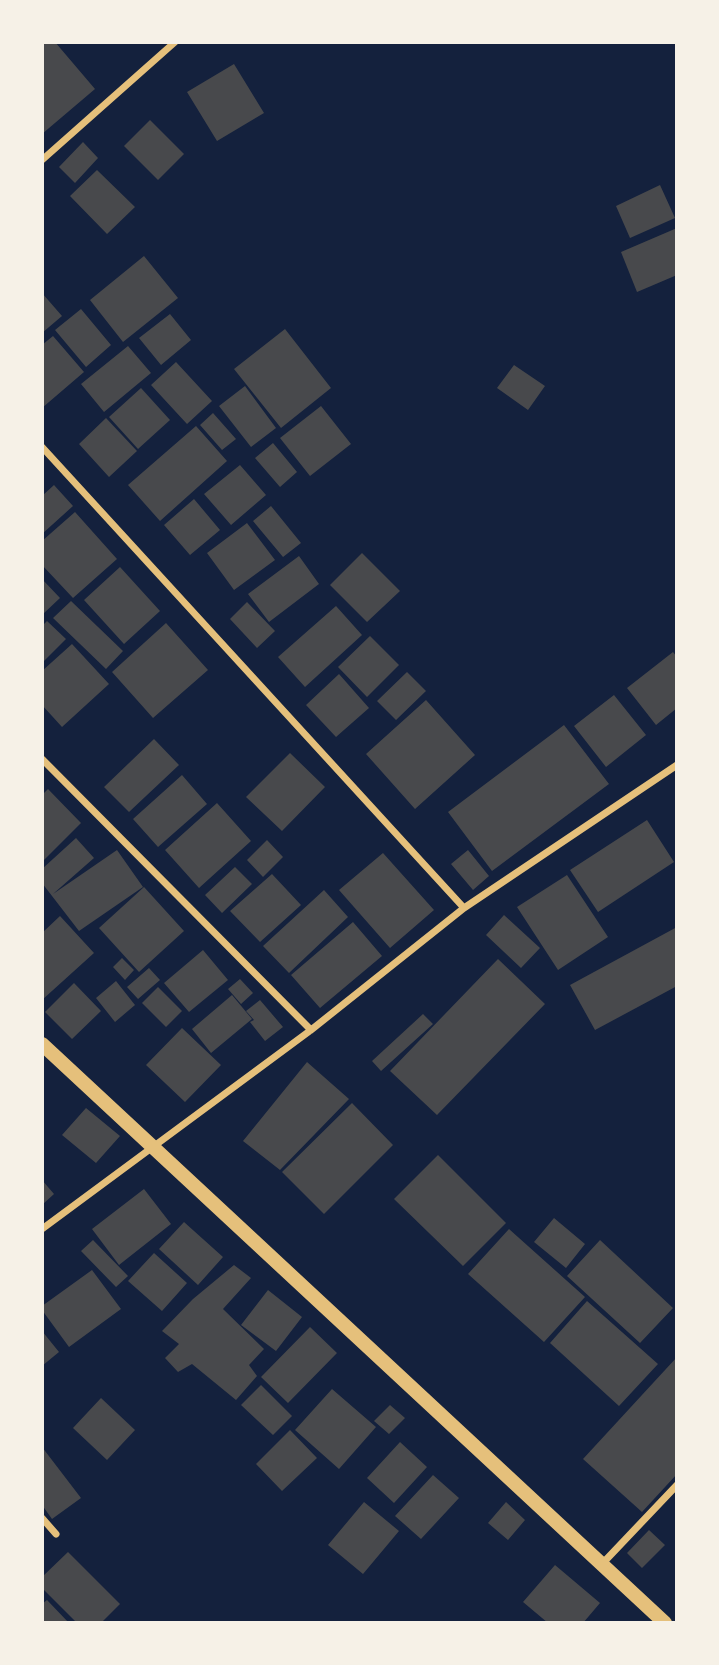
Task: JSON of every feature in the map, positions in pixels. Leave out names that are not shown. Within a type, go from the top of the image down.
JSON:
[{"type":"main road","points":[[42,1044],[665,1623]]},
{"type":"street","points":[[42,160],[175,42]]},
{"type":"street","points":[[42,447],[464,908]]},
{"type":"street","points":[[42,759],[311,1030]]},
{"type":"street","points":[[42,1229],[311,1030],[464,908],[677,765]]},
{"type":"street","points":[[602,1564],[677,1485]]},
{"type":"street","points":[[42,1518],[56,1534]]},
{"type":"building","points":[[42,42],[55,42],[95,89],[42,134]]},
{"type":"building","points":[[234,64],[264,113],[217,141],[187,92]]},
{"type":"building","points":[[150,120],[184,154],[158,180],[124,146]]},
{"type":"building","points":[[83,142],[98,158],[75,183],[59,167]]},
{"type":"building","points":[[97,170],[135,207],[107,234],[70,196]]},
{"type":"building","points":[[660,185],[675,218],[630,238],[616,206]]},
{"type":"building","points":[[677,228],[677,275],[637,292],[621,252]]},
{"type":"building","points":[[144,256],[178,298],[123,342],[90,300]]},
{"type":"building","points":[[42,293],[62,316],[42,333]]},
{"type":"building","points":[[81,309],[111,345],[86,367],[55,330]]},
{"type":"building","points":[[170,314],[191,340],[161,365],[139,338]]},
{"type":"building","points":[[285,329],[331,388],[281,428],[234,369]]},
{"type":"building","points":[[53,336],[84,372],[42,408],[42,345]]},
{"type":"building","points":[[128,346],[151,373],[104,412],[81,384]]},
{"type":"building","points":[[176,362],[212,401],[187,424],[151,385]]},
{"type":"building","points":[[514,365],[545,386],[528,410],[497,388]]},
{"type":"building","points":[[245,386],[276,428],[251,447],[219,406]]},
{"type":"building","points":[[141,388],[170,420],[138,449],[109,417]]},
{"type":"building","points":[[321,406],[351,444],[310,476],[280,438]]},
{"type":"building","points":[[213,413],[236,439],[222,450],[200,425]]},
{"type":"building","points":[[106,418],[137,451],[109,477],[79,444]]},
{"type":"building","points":[[196,426],[227,461],[160,521],[128,485]]},
{"type":"building","points":[[273,443],[297,472],[280,487],[255,458]]},
{"type":"building","points":[[240,465],[266,495],[231,525],[204,494]]},
{"type":"building","points":[[54,485],[73,506],[42,534],[42,496]]},
{"type":"building","points":[[194,499],[220,530],[190,555],[164,525]]},
{"type":"building","points":[[271,506],[301,543],[283,557],[253,521]]},
{"type":"building","points":[[75,512],[117,559],[73,598],[42,565],[42,541]]},
{"type":"building","points":[[247,523],[275,560],[234,590],[207,553]]},
{"type":"building","points":[[362,553],[400,591],[367,622],[330,585]]},
{"type":"building","points":[[299,556],[319,584],[269,622],[248,594]]},
{"type":"building","points":[[120,567],[160,611],[124,644],[84,600]]},
{"type":"building","points":[[42,579],[60,598],[42,615]]},
{"type":"building","points":[[71,601],[123,651],[106,669],[53,618]]},
{"type":"building","points":[[247,602],[275,631],[257,648],[230,619]]},
{"type":"building","points":[[336,606],[362,635],[305,687],[278,657]]},
{"type":"building","points":[[47,621],[66,639],[42,663],[42,626]]},
{"type":"building","points":[[166,623],[208,670],[153,718],[112,672]]},
{"type":"building","points":[[370,636],[399,665],[367,697],[338,667]]},
{"type":"building","points":[[72,644],[109,684],[62,727],[42,705],[42,671]]},
{"type":"building","points":[[673,652],[677,657],[677,708],[656,725],[627,688]]},
{"type":"building","points":[[407,672],[426,691],[396,720],[377,701]]},
{"type":"building","points":[[339,674],[369,708],[336,737],[306,705]]},
{"type":"building","points":[[614,695],[646,735],[606,767],[574,726]]},
{"type":"building","points":[[426,700],[475,755],[415,809],[366,754]]},
{"type":"building","points":[[564,725],[609,784],[492,871],[448,812]]},
{"type":"building","points":[[154,739],[179,765],[129,812],[104,787]]},
{"type":"building","points":[[290,753],[325,787],[282,831],[246,797]]},
{"type":"building","points":[[182,775],[207,804],[158,847],[133,819]]},
{"type":"building","points":[[48,789],[81,823],[42,862],[42,795]]},
{"type":"building","points":[[217,803],[251,841],[199,888],[165,850]]},
{"type":"building","points":[[647,820],[674,862],[598,912],[570,870]]},
{"type":"building","points":[[76,838],[94,858],[53,894],[117,850],[143,887],[79,931],[42,883],[42,869]]},
{"type":"building","points":[[267,840],[283,857],[263,877],[247,860]]},
{"type":"building","points":[[468,850],[489,876],[473,890],[451,864]]},
{"type":"building","points":[[383,853],[434,910],[390,948],[339,890]]},
{"type":"building","points":[[235,867],[252,884],[222,913],[205,895]]},
{"type":"building","points":[[272,874],[301,905],[260,942],[230,911]]},
{"type":"building","points":[[567,875],[608,937],[558,970],[517,907]]},
{"type":"building","points":[[144,887],[184,931],[139,972],[99,928]]},
{"type":"building","points":[[324,890],[348,917],[289,973],[263,946]]},
{"type":"building","points":[[504,915],[540,948],[521,968],[486,935]]},
{"type":"building","points":[[60,916],[94,953],[42,1000],[42,933]]},
{"type":"building","points":[[353,922],[382,956],[320,1008],[291,975]]},
{"type":"building","points":[[677,927],[677,986],[595,1030],[570,985]]},
{"type":"building","points":[[203,950],[228,980],[189,1012],[164,983]]},
{"type":"building","points":[[122,958],[134,970],[125,980],[113,967]]},
{"type":"building","points":[[498,959],[545,1004],[437,1115],[390,1071]]},
{"type":"building","points":[[149,968],[160,980],[138,999],[127,987]]},
{"type":"building","points":[[240,979],[253,993],[241,1004],[228,989]]},
{"type":"building","points":[[116,981],[135,1005],[115,1022],[96,998]]},
{"type":"building","points":[[74,983],[101,1011],[72,1039],[45,1012]]},
{"type":"building","points":[[158,987],[182,1011],[166,1027],[142,1003]]},
{"type":"building","points":[[232,995],[252,1019],[211,1053],[192,1029]]},
{"type":"building","points":[[260,1000],[283,1027],[265,1041],[250,1022],[254,1020],[246,1011]]},
{"type":"building","points":[[423,1014],[433,1024],[381,1071],[372,1061]]},
{"type":"building","points":[[182,1028],[221,1065],[185,1102],[146,1065]]},
{"type":"building","points":[[307,1062],[349,1099],[280,1170],[243,1141]]},
{"type":"building","points":[[352,1103],[393,1145],[324,1214],[282,1172]]},
{"type":"building","points":[[86,1108],[120,1136],[96,1163],[62,1135]]},
{"type":"building","points":[[438,1155],[506,1223],[463,1266],[394,1199]]},
{"type":"building","points":[[42,1180],[54,1194],[42,1205]]},
{"type":"building","points":[[144,1189],[171,1224],[119,1265],[92,1229]]},
{"type":"building","points":[[554,1218],[585,1244],[566,1268],[534,1242]]},
{"type":"building","points":[[184,1222],[223,1257],[198,1285],[159,1249]]},
{"type":"building","points":[[509,1229],[585,1297],[544,1342],[468,1274]]},
{"type":"building","points":[[93,1240],[128,1276],[116,1287],[81,1251]]},
{"type":"building","points":[[600,1240],[673,1308],[640,1343],[567,1276]]},
{"type":"building","points":[[154,1253],[187,1283],[162,1311],[128,1281]]},
{"type":"building","points":[[234,1265],[251,1278],[223,1309],[264,1349],[249,1365],[257,1376],[236,1400],[192,1364],[178,1372],[165,1358],[179,1344],[162,1331],[193,1299]]},
{"type":"building","points":[[92,1270],[121,1309],[69,1347],[42,1310],[42,1306]]},
{"type":"building","points":[[268,1290],[302,1317],[276,1351],[241,1325]]},
{"type":"building","points":[[587,1301],[658,1364],[619,1406],[550,1343]]},
{"type":"building","points":[[310,1327],[337,1353],[288,1403],[261,1377]]},
{"type":"building","points":[[42,1331],[59,1352],[42,1366]]},
{"type":"building","points":[[677,1357],[677,1474],[642,1512],[583,1459]]},
{"type":"building","points":[[261,1385],[292,1416],[273,1435],[241,1405]]},
{"type":"building","points":[[332,1389],[376,1427],[339,1469],[295,1430]]},
{"type":"building","points":[[101,1398],[135,1430],[107,1460],[73,1428]]},
{"type":"building","points":[[390,1405],[405,1418],[389,1434],[374,1421]]},
{"type":"building","points":[[290,1430],[317,1458],[282,1491],[256,1464]]},
{"type":"building","points":[[400,1442],[427,1467],[394,1503],[367,1478]]},
{"type":"building","points":[[42,1447],[81,1498],[52,1519],[42,1505]]},
{"type":"building","points":[[433,1475],[459,1498],[421,1539],[395,1516]]},
{"type":"building","points":[[364,1502],[399,1531],[363,1574],[328,1545]]},
{"type":"building","points":[[506,1502],[525,1520],[508,1540],[488,1523]]},
{"type":"building","points":[[649,1530],[665,1545],[642,1568],[627,1553]]},
{"type":"building","points":[[68,1552],[120,1604],[101,1623],[77,1623],[42,1588],[42,1577]]},
{"type":"building","points":[[555,1565],[600,1603],[583,1623],[548,1623],[523,1602]]},
{"type":"building","points":[[47,1600],[69,1623],[42,1623],[42,1604]]}]
